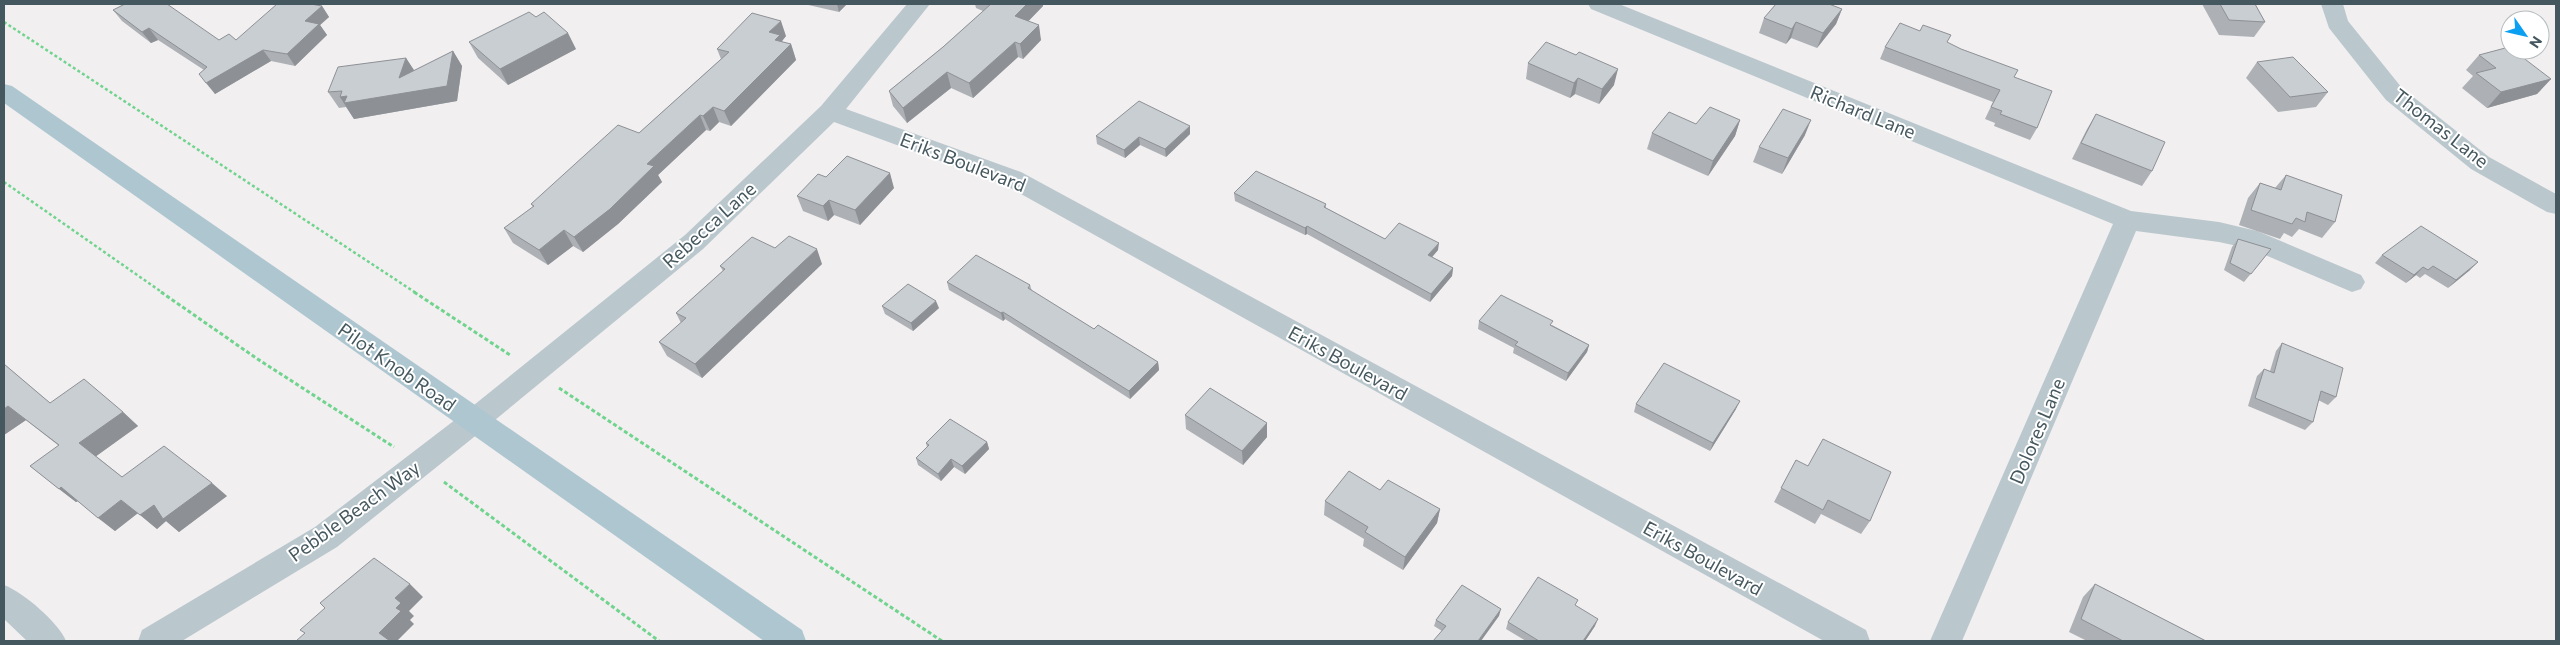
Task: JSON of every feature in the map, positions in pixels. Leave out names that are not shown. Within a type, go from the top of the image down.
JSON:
[{"type":"main road","name":"Pilot Knob Road","points":[[4,92],[790,641]]},
{"type":"street","name":"Rebecca Lane","points":[[474,421],[694,242],[830,112],[919,4]]},
{"type":"street","name":"Richard Lane","points":[[1599,4],[2128,220],[2219,232],[2256,241],[2352,282]]},
{"type":"street","name":"Thomas Lane","points":[[2332,4],[2337,23],[2394,94],[2480,163],[2556,205]]},
{"type":"street","name":"Eriks Boulevard","points":[[830,112],[1012,178],[1854,641]]},
{"type":"street","name":"Dolores Lane","points":[[1946,641],[2128,220]]},
{"type":"street","name":"Pebble Beach Way","points":[[154,641],[326,537],[474,421]]},
{"type":"street","points":[[4,599],[50,641]]},
{"type":"path","points":[[4,22],[942,641]]},
{"type":"path","points":[[4,182],[256,358],[419,463],[659,641]]},
{"type":"building","points":[[125,4],[167,4],[219,40],[229,34],[236,40],[277,4],[311,4],[322,6],[305,21],[319,24],[287,54],[263,50],[206,83],[199,74],[207,67],[149,28],[142,32],[113,10]]},
{"type":"building","points":[[991,4],[1027,4],[1015,16],[1039,25],[1020,44],[1015,42],[969,83],[947,72],[903,108],[889,91],[943,47]]},
{"type":"building","points":[[1776,4],[1829,4],[1842,9],[1823,33],[1796,22],[1792,29],[1764,18]]},
{"type":"building","points":[[2220,4],[2255,4],[2265,22],[2229,20]]},
{"type":"building","points":[[529,12],[536,17],[544,12],[568,33],[500,69],[469,42]]},
{"type":"building","points":[[752,13],[781,21],[769,32],[780,35],[775,40],[791,44],[724,111],[713,107],[703,116],[700,115],[647,164],[654,166],[610,209],[574,237],[564,230],[539,250],[504,228],[534,206],[531,204],[618,125],[639,133],[729,52],[717,49]]},
{"type":"building","points":[[1900,23],[1920,31],[1923,25],[1951,35],[1947,42],[2018,70],[2014,77],[2052,91],[2037,128],[2000,114],[2002,111],[1991,107],[2000,90],[1885,47]]},
{"type":"building","points":[[1546,42],[1576,55],[1579,52],[1618,69],[1602,89],[1578,78],[1574,83],[1528,63]]},
{"type":"building","points":[[2500,49],[2500,60],[2526,60],[2551,79],[2501,92],[2476,73],[2496,68],[2479,55]]},
{"type":"building","points":[[453,51],[447,86],[344,103],[347,96],[340,97],[342,91],[328,92],[338,67],[406,58],[399,78]]},
{"type":"building","points":[[2293,57],[2328,92],[2290,97],[2257,62]]},
{"type":"building","points":[[1139,101],[1190,126],[1165,149],[1139,137],[1124,150],[1096,136]]},
{"type":"building","points":[[1710,107],[1740,120],[1713,161],[1652,133],[1669,112],[1696,124]]},
{"type":"building","points":[[1783,109],[1811,120],[1788,158],[1759,147]]},
{"type":"building","points":[[2096,114],[2165,142],[2152,171],[2081,143]]},
{"type":"building","points":[[847,156],[890,173],[855,210],[829,200],[823,206],[797,196],[818,174],[826,177]]},
{"type":"building","points":[[1256,171],[1326,204],[1324,207],[1385,239],[1399,223],[1439,243],[1428,255],[1453,268],[1431,294],[1307,226],[1305,228],[1234,193]]},
{"type":"building","points":[[2286,175],[2342,195],[2335,222],[2307,212],[2305,222],[2296,218],[2292,224],[2251,210],[2260,183],[2281,190]]},
{"type":"building","points":[[2421,226],[2478,262],[2456,280],[2433,266],[2428,270],[2423,267],[2414,275],[2382,255]]},
{"type":"building","points":[[789,236],[817,249],[695,364],[659,342],[686,318],[676,313],[725,269],[720,266],[752,237],[775,248]]},
{"type":"building","points":[[2238,239],[2271,249],[2251,274],[2230,263]]},
{"type":"building","points":[[976,255],[1030,285],[1028,288],[1094,329],[1098,325],[1158,362],[1129,391],[1003,312],[1001,313],[947,282]]},
{"type":"building","points":[[908,284],[936,301],[911,323],[882,306]]},
{"type":"building","points":[[1501,295],[1553,321],[1550,325],[1589,345],[1568,373],[1515,345],[1518,342],[1479,321]]},
{"type":"building","points":[[2282,343],[2343,368],[2336,397],[2321,391],[2313,422],[2255,398],[2264,369],[2274,373]]},
{"type":"building","points":[[1664,363],[1740,401],[1713,443],[1636,404]]},
{"type":"building","points":[[4,364],[50,403],[84,379],[123,412],[79,443],[122,477],[164,446],[212,483],[163,519],[154,505],[140,515],[121,500],[98,518],[61,487],[59,489],[30,466],[59,445],[8,406],[4,409]]},
{"type":"building","points":[[1210,388],[1267,423],[1242,451],[1185,415]]},
{"type":"building","points":[[950,419],[987,442],[962,466],[951,459],[938,474],[916,458],[929,445],[926,443]]},
{"type":"building","points":[[1823,439],[1891,472],[1870,521],[1828,500],[1823,510],[1781,488],[1796,460],[1808,466]]},
{"type":"building","points":[[1349,471],[1380,490],[1388,480],[1440,509],[1405,557],[1365,532],[1368,527],[1325,501]]},
{"type":"building","points":[[374,558],[410,584],[395,598],[401,603],[396,608],[401,611],[379,633],[390,641],[296,641],[305,633],[300,630],[325,608],[320,603]]},
{"type":"building","points":[[1538,577],[1578,600],[1575,605],[1598,619],[1583,641],[1539,641],[1508,622]]},
{"type":"building","points":[[2095,584],[2206,641],[2123,641],[2081,619]]},
{"type":"building","points":[[1462,585],[1501,609],[1478,641],[1433,641],[1446,626],[1436,620]]}]
